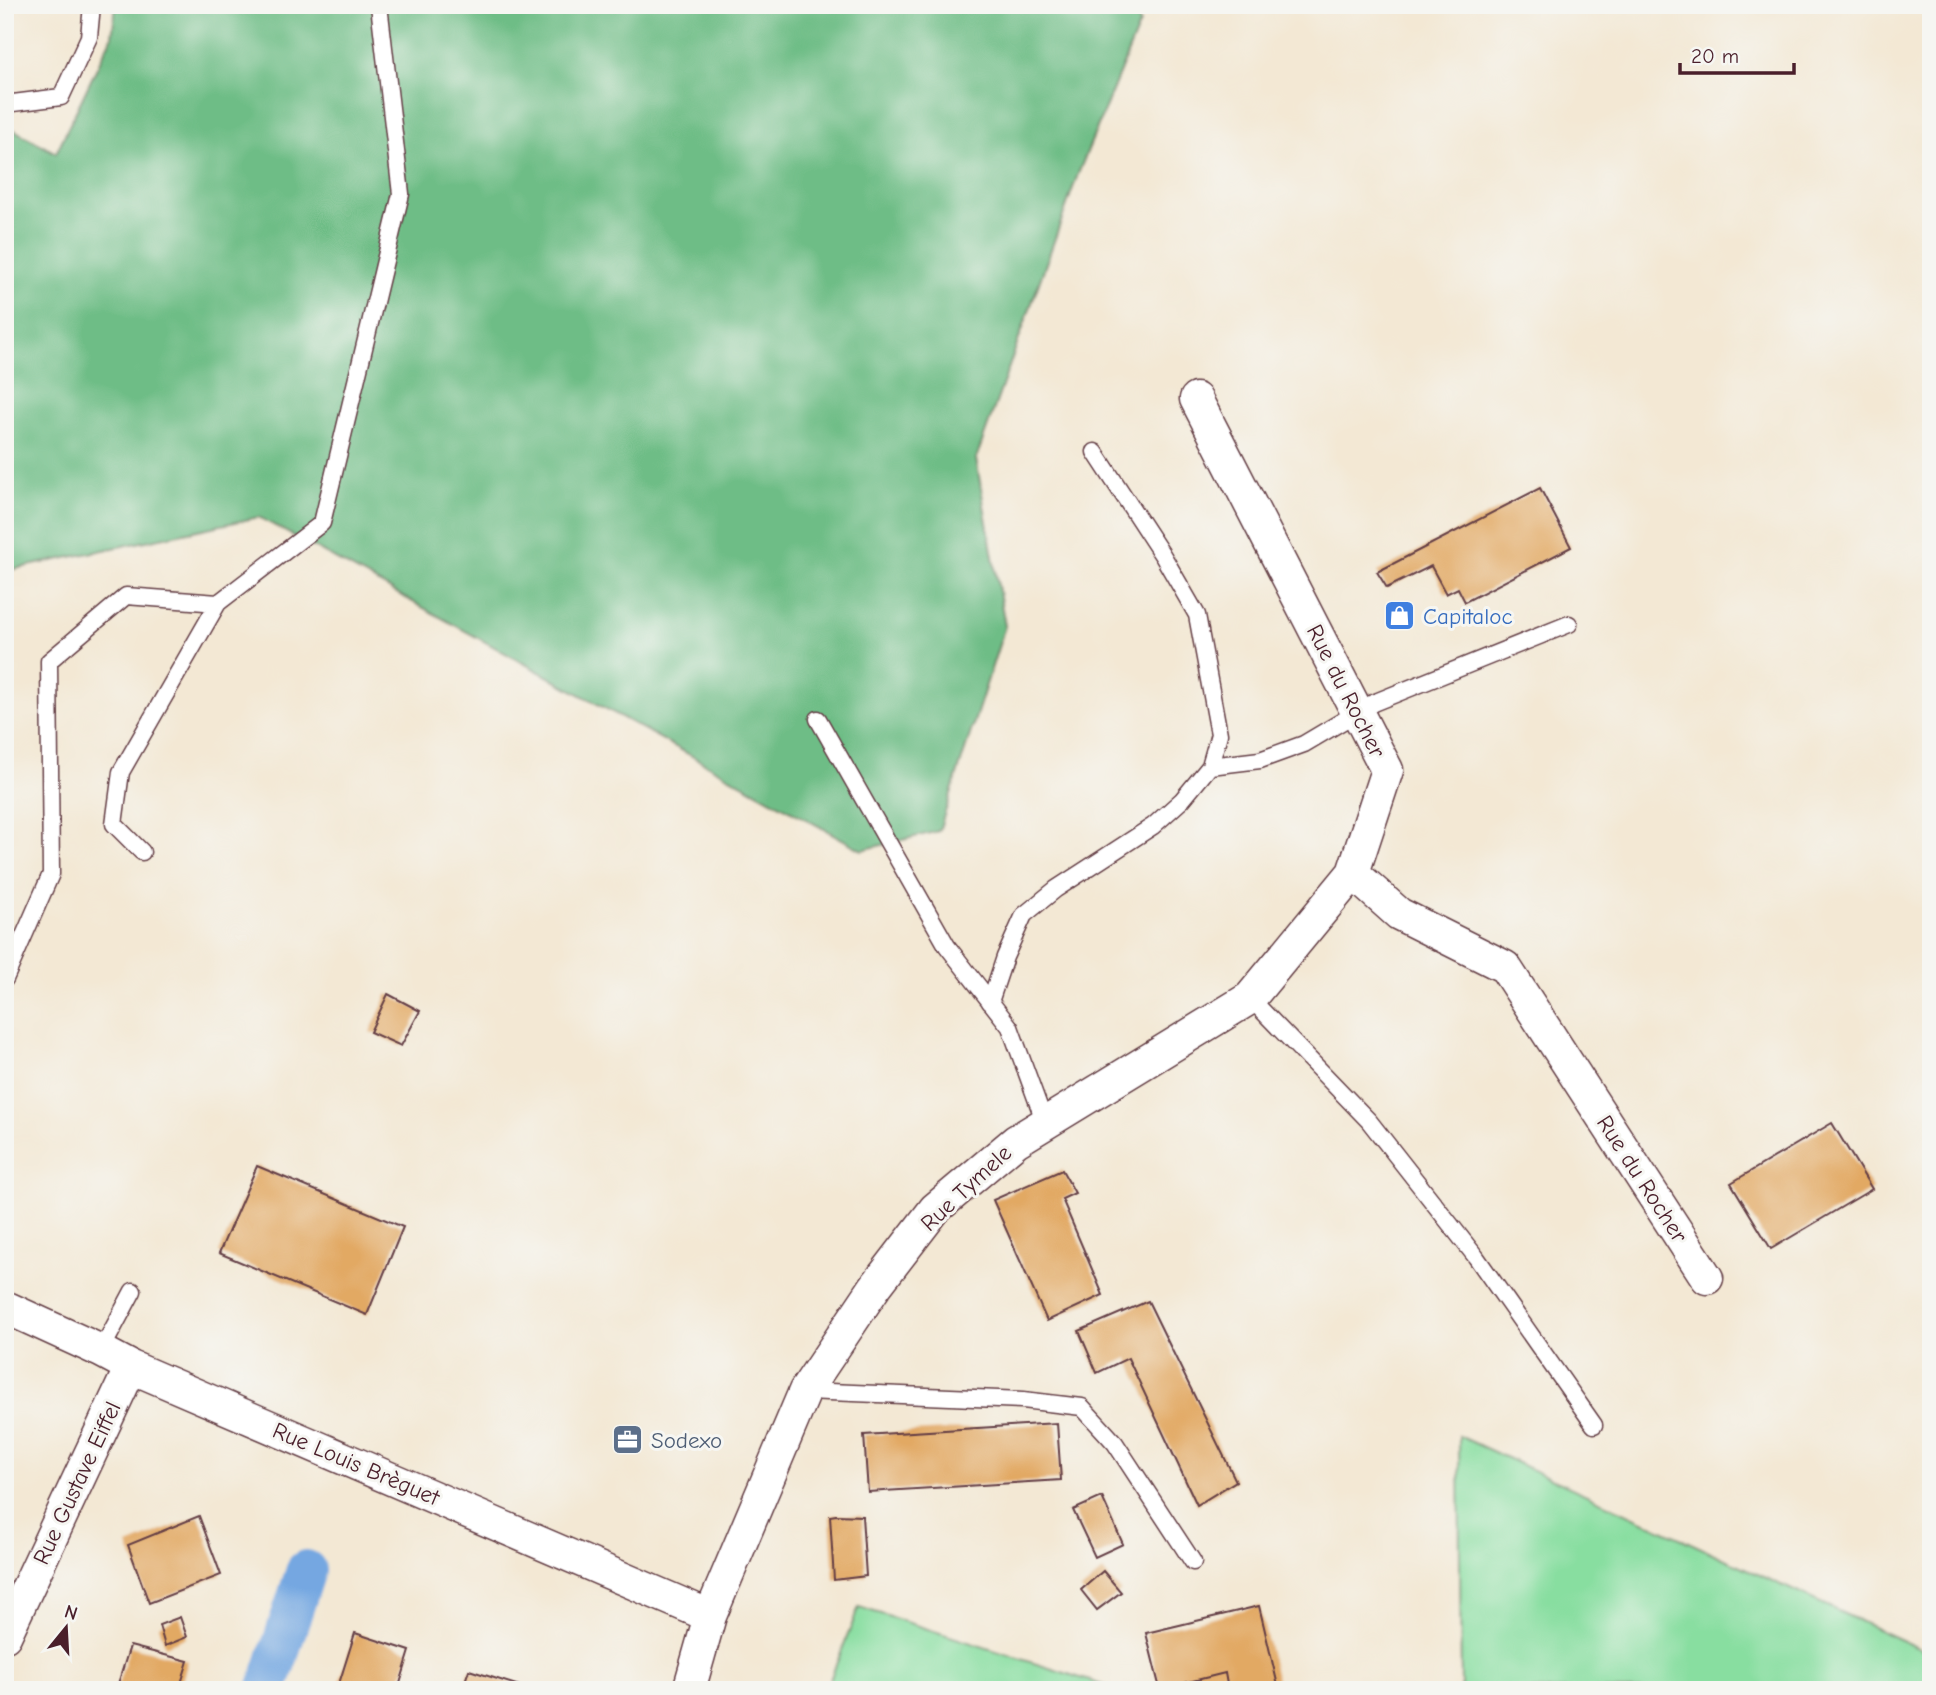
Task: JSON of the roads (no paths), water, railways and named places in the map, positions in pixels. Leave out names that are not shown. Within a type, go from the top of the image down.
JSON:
[{"type":"street","name":"Rue du Rocher","points":[[1196,399],[1387,770],[1353,873],[1399,914],[1504,967],[1707,1278]]},
{"type":"street","name":"Rue Tymele","points":[[689,1690],[710,1616],[805,1391],[875,1287],[935,1209],[1016,1141],[1250,998],[1353,873]]},
{"type":"street","name":"Rue Louis Brèguet","points":[[5,1307],[131,1367],[710,1616]]},
{"type":"street","name":"Rue Gustave Eiffel","points":[[5,1636],[131,1367]]},
{"type":"lane","points":[[5,104],[61,97],[89,37],[92,5]]},
{"type":"lane","points":[[142,852],[114,824],[121,772],[218,603],[322,523],[401,194],[379,5]]},
{"type":"lane","points":[[990,1002],[1005,957],[1024,915],[1056,888],[1153,826],[1182,800],[1210,766],[1219,734],[1197,615],[1163,556],[1095,452]]},
{"type":"lane","points":[[5,979],[51,874],[49,662],[126,596],[218,603]]},
{"type":"lane","points":[[1210,766],[1260,760],[1304,744],[1373,703],[1569,624]]},
{"type":"lane","points":[[818,719],[947,946],[1010,1027],[1045,1123]]},
{"type":"lane","points":[[1250,998],[1369,1122],[1476,1257],[1594,1425]]},
{"type":"lane","points":[[101,1351],[133,1291]]},
{"type":"lane","points":[[805,1391],[1023,1400],[1082,1407],[1115,1443],[1193,1562]]},
{"type":"waterway","points":[[267,1690],[306,1570]]},
{"type":"place","name":"Capitaloc","points":[[1400,616]]},
{"type":"place","name":"Sodexo","points":[[628,1440]]}]
